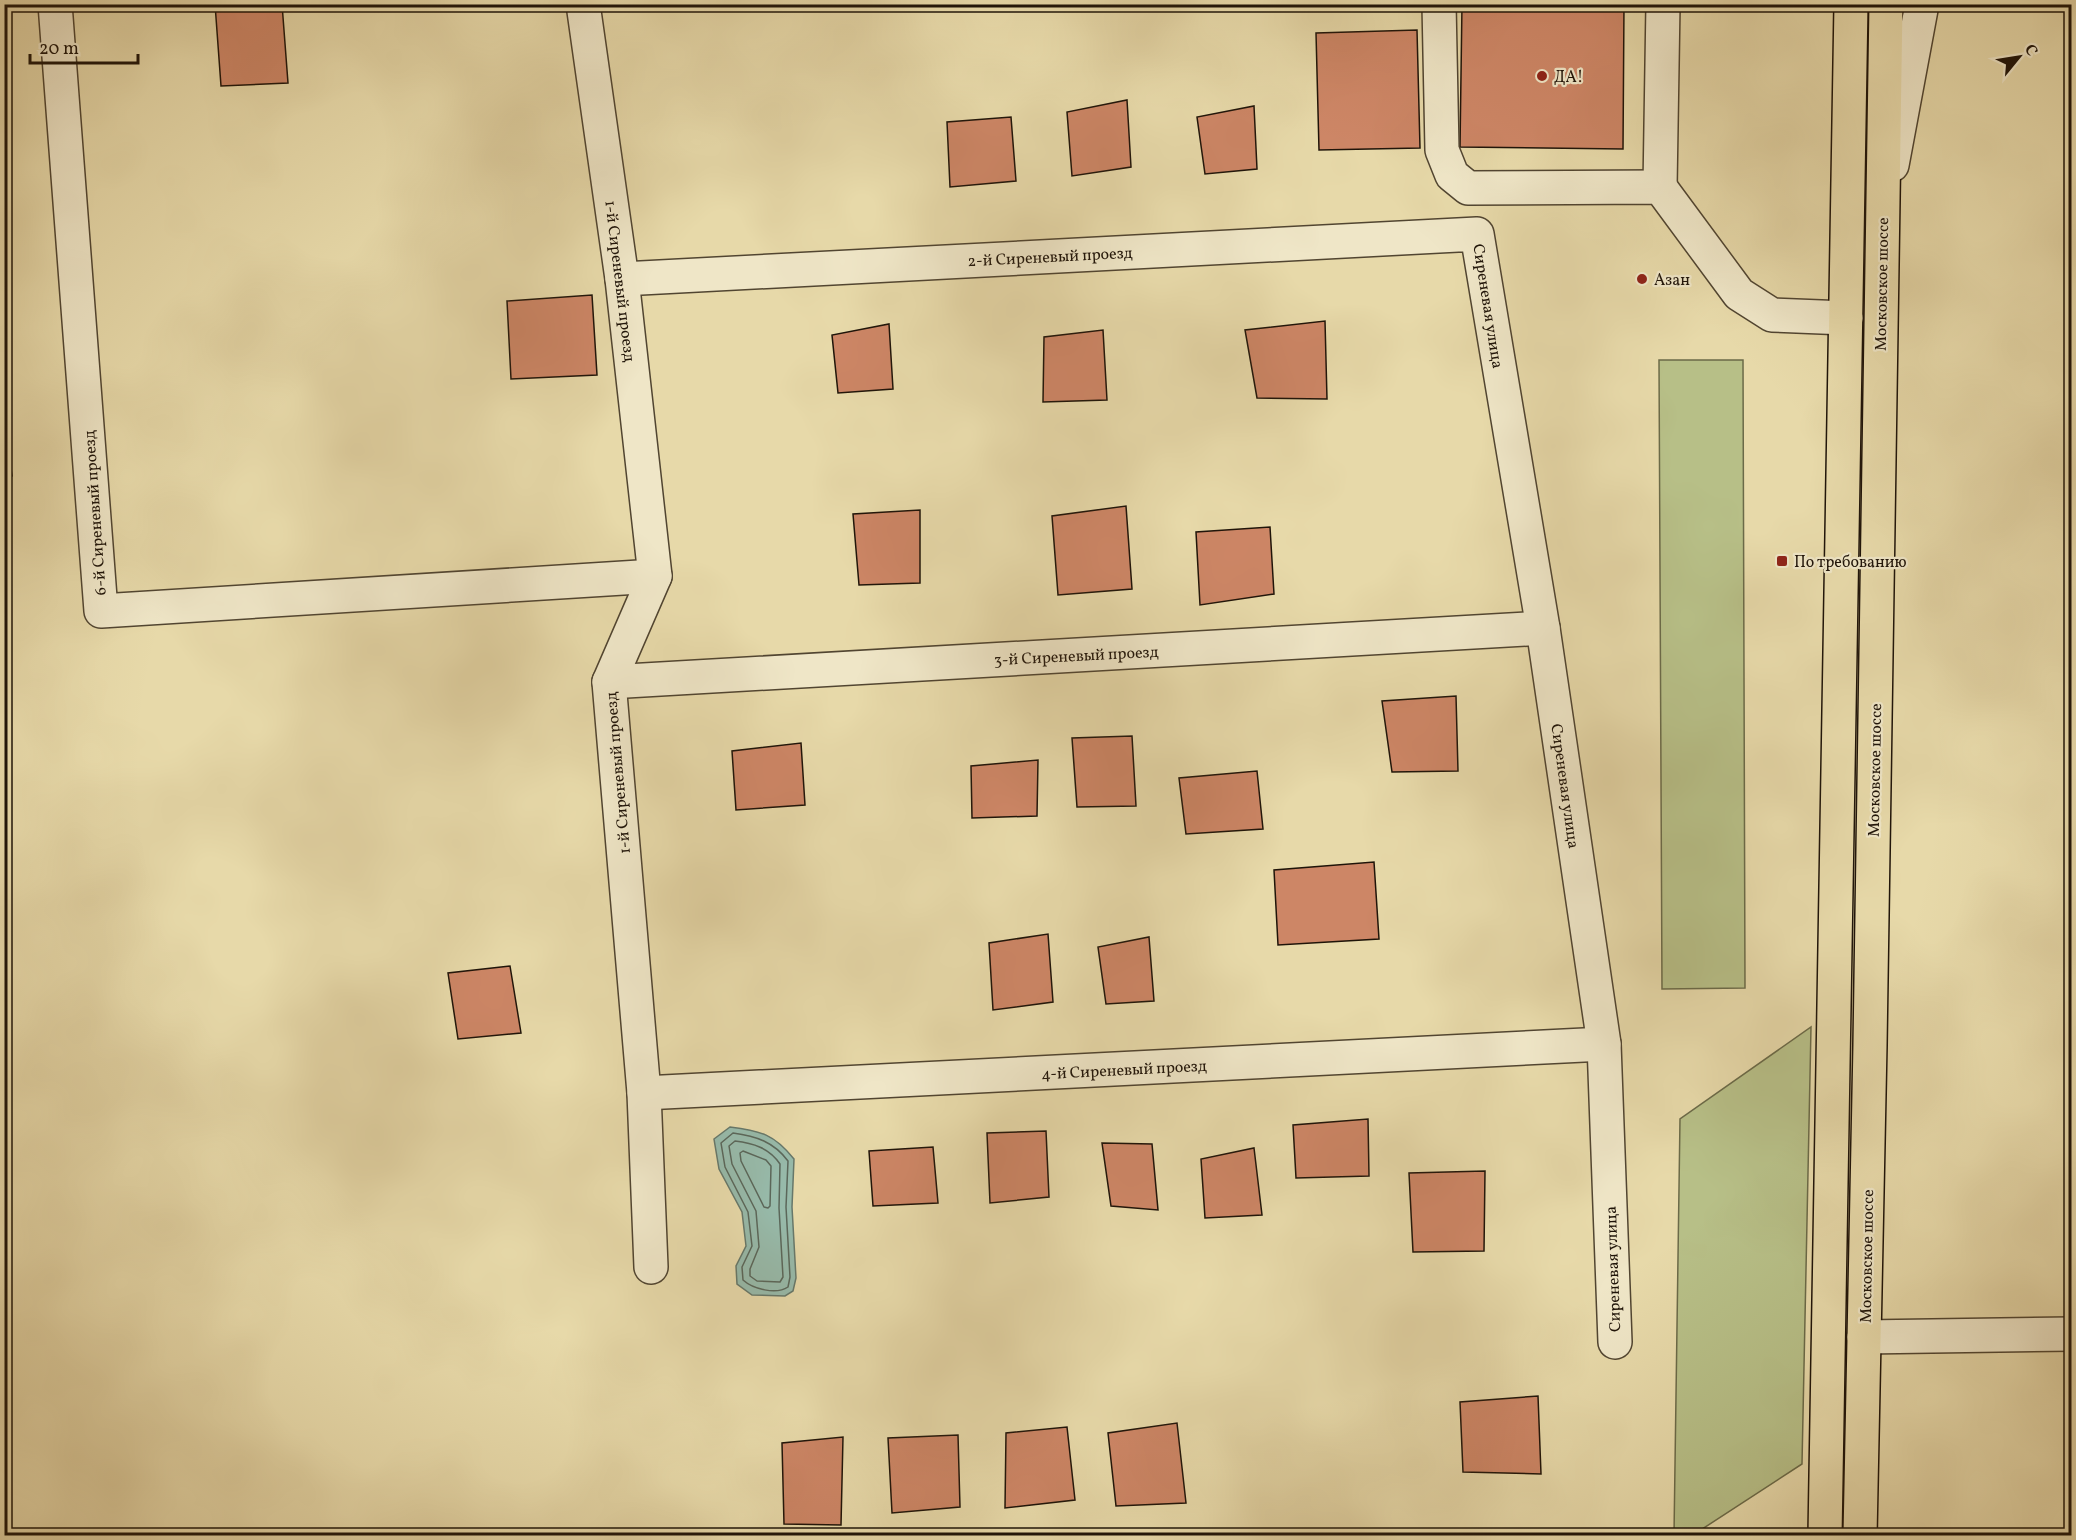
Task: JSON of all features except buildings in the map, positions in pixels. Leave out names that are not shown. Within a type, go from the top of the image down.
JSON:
[{"type":"highway","points":[[1825,1536],[1851,4]]},
{"type":"highway","name":"Московское шоссе","points":[[1860,1536],[1887,4]]},
{"type":"street","name":"6-й Сиреневый проезд","points":[[55,4],[101,611],[655,576]]},
{"type":"street","name":"1-й Сиреневый проезд","points":[[583,4],[622,279],[655,576],[609,682],[644,1093],[651,1267]]},
{"type":"street","points":[[1439,4],[1442,150],[1452,175],[1468,189],[1660,187]]},
{"type":"street","points":[[1663,4],[1660,187],[1739,294],[1772,315],[1846,318]]},
{"type":"street","points":[[1882,217],[1922,4]]},
{"type":"street","name":"2-й Сиреневый проезд","points":[[622,279],[1477,234]]},
{"type":"street","name":"Сиреневая улица","points":[[1477,234],[1543,628],[1604,1044],[1615,1342]]},
{"type":"street","name":"3-й Сиреневый проезд","points":[[609,682],[1543,628]]},
{"type":"street","name":"4-й Сиреневый проезд","points":[[644,1093],[1604,1044]]},
{"type":"street","points":[[1864,1337],[2072,1334]]},
{"type":"green space","points":[[1659,360],[1743,360],[1745,988],[1662,989]]},
{"type":"green space","points":[[1811,1027],[1802,1464],[1693,1535],[1674,1535],[1680,1119]]},
{"type":"water","points":[[730,1127],[766,1135],[780,1144],[794,1159],[792,1207],[796,1278],[793,1291],[785,1296],[752,1295],[737,1284],[736,1266],[746,1246],[742,1212],[719,1169],[714,1139]]},
{"type":"place","name":"ДА!","points":[[1542,76]]},
{"type":"place","name":"Азан","points":[[1642,279]]},
{"type":"place","name":"По требованию","points":[[1782,561]]}]
